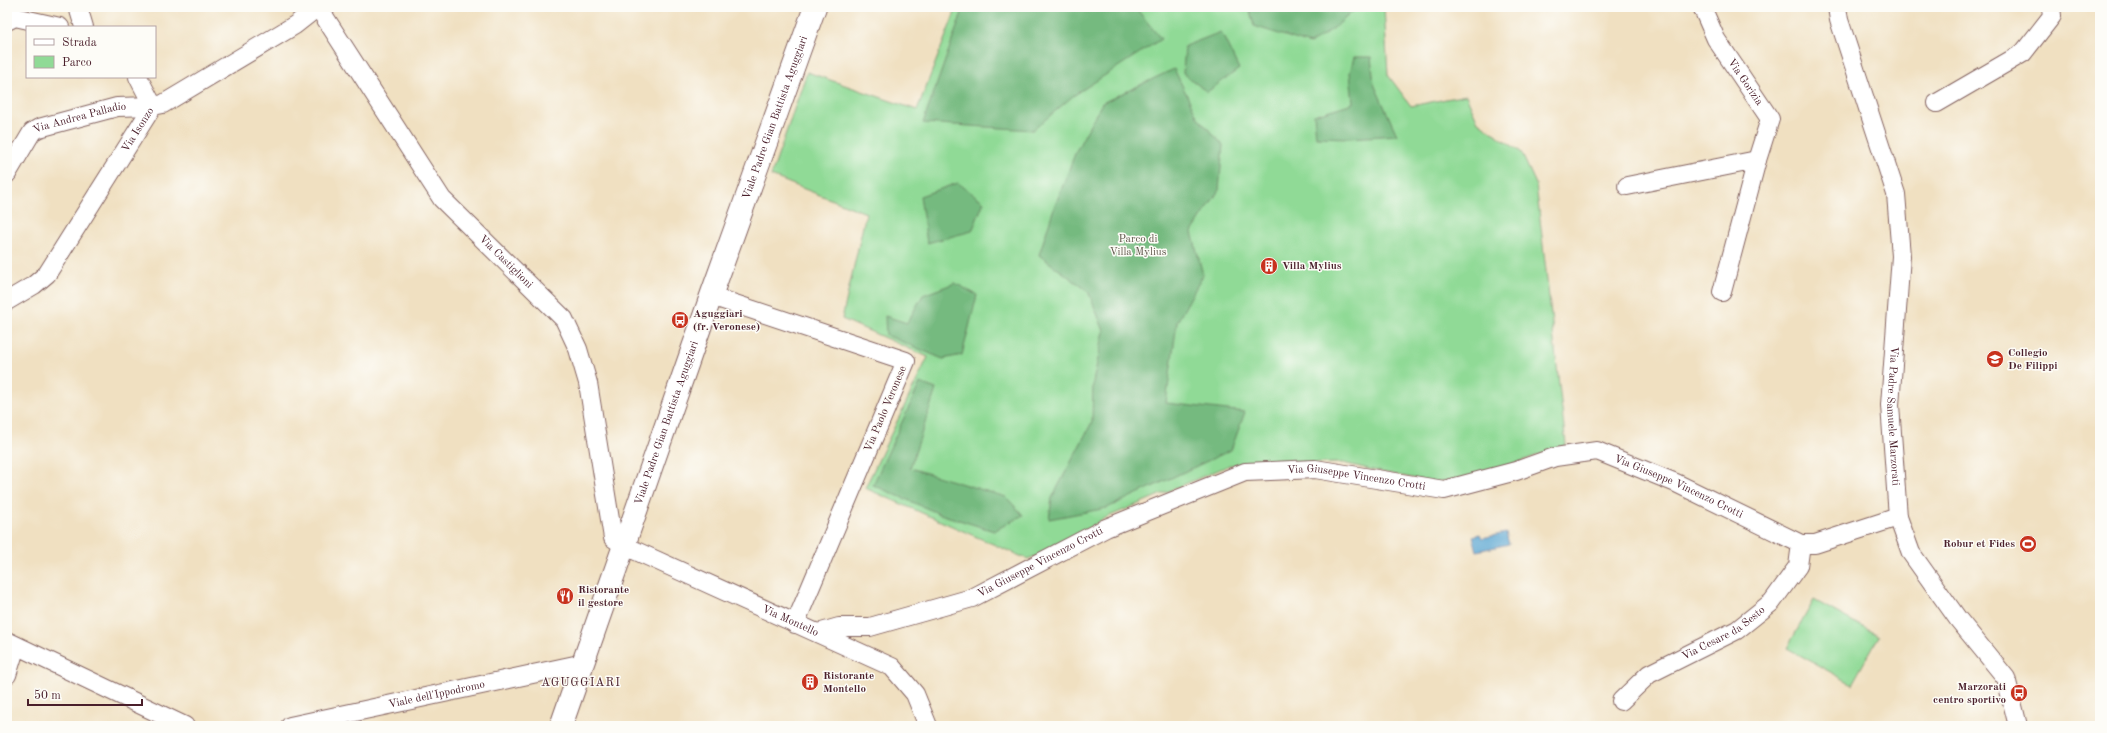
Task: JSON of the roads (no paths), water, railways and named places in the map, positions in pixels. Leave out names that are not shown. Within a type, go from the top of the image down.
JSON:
[{"type":"main road","name":"Viale Padre Gian Battista Aguggiari","points":[[561,726],[711,296],[815,7]]},
{"type":"street","points":[[78,7],[84,26]]},
{"type":"street","name":"Via Isonzo","points":[[7,300],[34,285],[46,274],[153,106],[163,104],[295,25],[309,14],[314,7]]},
{"type":"street","name":"Via Castiglioni","points":[[314,7],[322,13],[442,198],[564,318],[578,349],[588,383],[613,538],[625,546]]},
{"type":"street","name":"Via Gorizia","points":[[1702,7],[1716,39],[1770,119],[1757,160],[1722,292]]},
{"type":"street","name":"Via Padre Samuele Marzorati","points":[[1837,7],[1839,20],[1896,194],[1901,256],[1890,405],[1898,517],[1910,553],[1958,619],[2006,678],[2018,726]]},
{"type":"street","points":[[1937,103],[2023,53],[2052,16],[2051,7]]},
{"type":"street","points":[[7,21],[14,17],[55,26]]},
{"type":"street","points":[[139,78],[153,106]]},
{"type":"street","name":"Via Andrea Palladio","points":[[7,174],[32,132],[39,128],[117,107],[153,106]]},
{"type":"street","points":[[1627,186],[1757,160]]},
{"type":"street","name":"Via Paolo Veronese","points":[[711,296],[906,361],[795,624]]},
{"type":"street","name":"Via Giuseppe Vincenzo Crotti","points":[[818,633],[839,628],[870,627],[972,598],[1106,528],[1245,472],[1315,469],[1444,490],[1516,471],[1555,457],[1598,451],[1676,483],[1801,544]]},
{"type":"street","points":[[1801,544],[1815,544],[1898,517]]},
{"type":"street","name":"Via Cesare da Sesto","points":[[1621,701],[1649,674],[1737,630],[1772,602],[1798,566],[1801,544]]},
{"type":"street","name":"Via Montello","points":[[625,546],[892,667],[915,694],[928,726]]},
{"type":"street","points":[[7,675],[12,644],[185,726]]},
{"type":"street","name":"Viale dell'Ippodromo","points":[[290,726],[584,663]]},
{"type":"water","points":[[1506,533],[1509,544],[1477,551],[1473,536],[1480,534],[1482,538]]},
{"type":"place","name":"Villa Mylius","points":[[1269,266]]},
{"type":"place","name":"Aguggiari (fr. Veronese)","points":[[680,320]]},
{"type":"place","name":"Collegio De Filippi","points":[[1995,359]]},
{"type":"place","name":"Robur et Fides","points":[[2028,544]]},
{"type":"place","name":"Ristorante il gestore","points":[[565,596]]},
{"type":"place","name":"Ristorante Montello","points":[[810,682]]},
{"type":"place","name":"Marzorati centro sportivo","points":[[2019,693]]},
{"type":"district","name":"AGUGGIARI","points":[[581,683]]},
{"type":"park label","name":"Parco di Villa Mylius","points":[[1138,245]]}]
